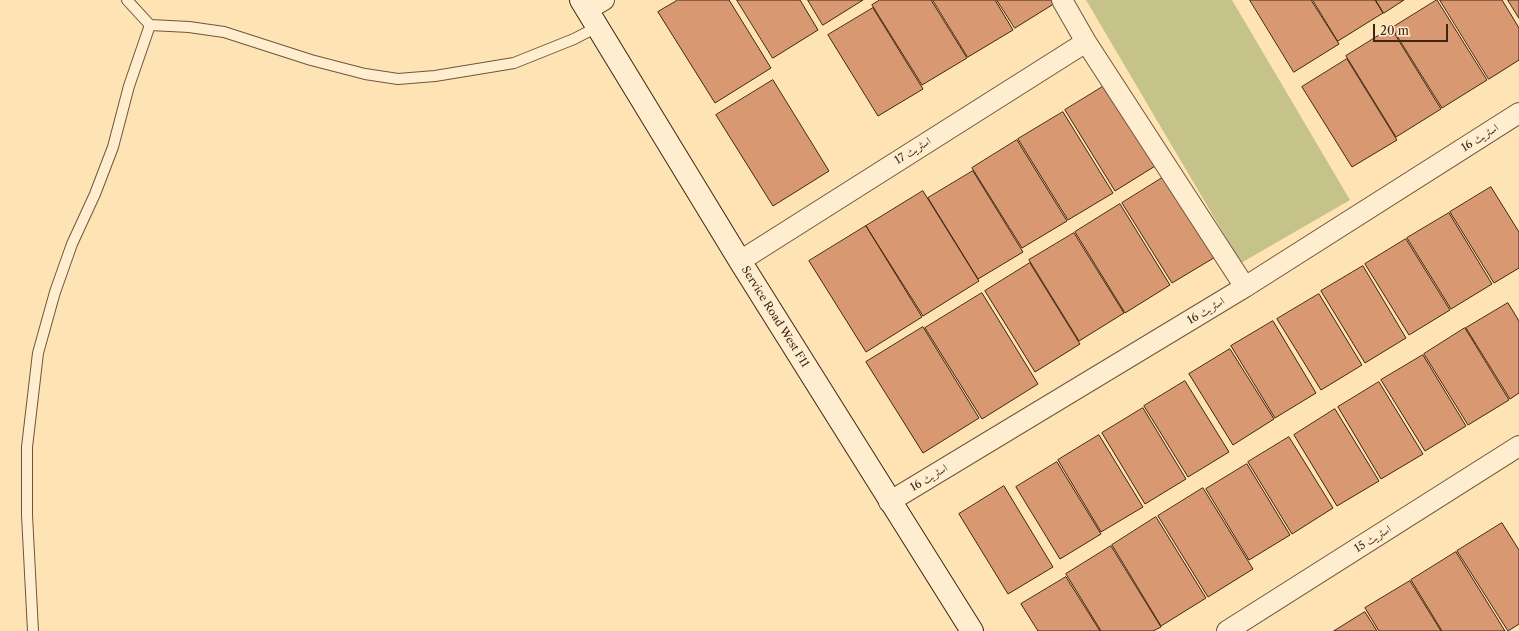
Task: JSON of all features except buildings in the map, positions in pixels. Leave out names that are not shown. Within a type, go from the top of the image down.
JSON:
[{"type":"main road","name":"Service Road West F11","points":[[592,9],[740,260],[889,502],[972,631]]},
{"type":"street","points":[[1062,0],[1086,42],[1245,287]]},
{"type":"street","name":"اسٹریٹ 17","points":[[740,260],[1086,42]]},
{"type":"street","name":"اسٹریٹ 16","points":[[889,502],[1245,287],[1519,114]]},
{"type":"street","name":"اسٹریٹ 15","points":[[1226,631],[1519,446]]},
{"type":"lane","points":[[127,0],[150,25],[189,27],[224,32],[311,60],[365,74],[398,79],[435,76],[514,63],[574,39],[592,9]]},
{"type":"lane","points":[[33,631],[27,515],[27,447],[38,353],[57,285],[113,147],[129,86],[150,25]]},
{"type":"shaded area","points":[[1086,0],[1232,0],[1350,200],[1241,263]]}]
